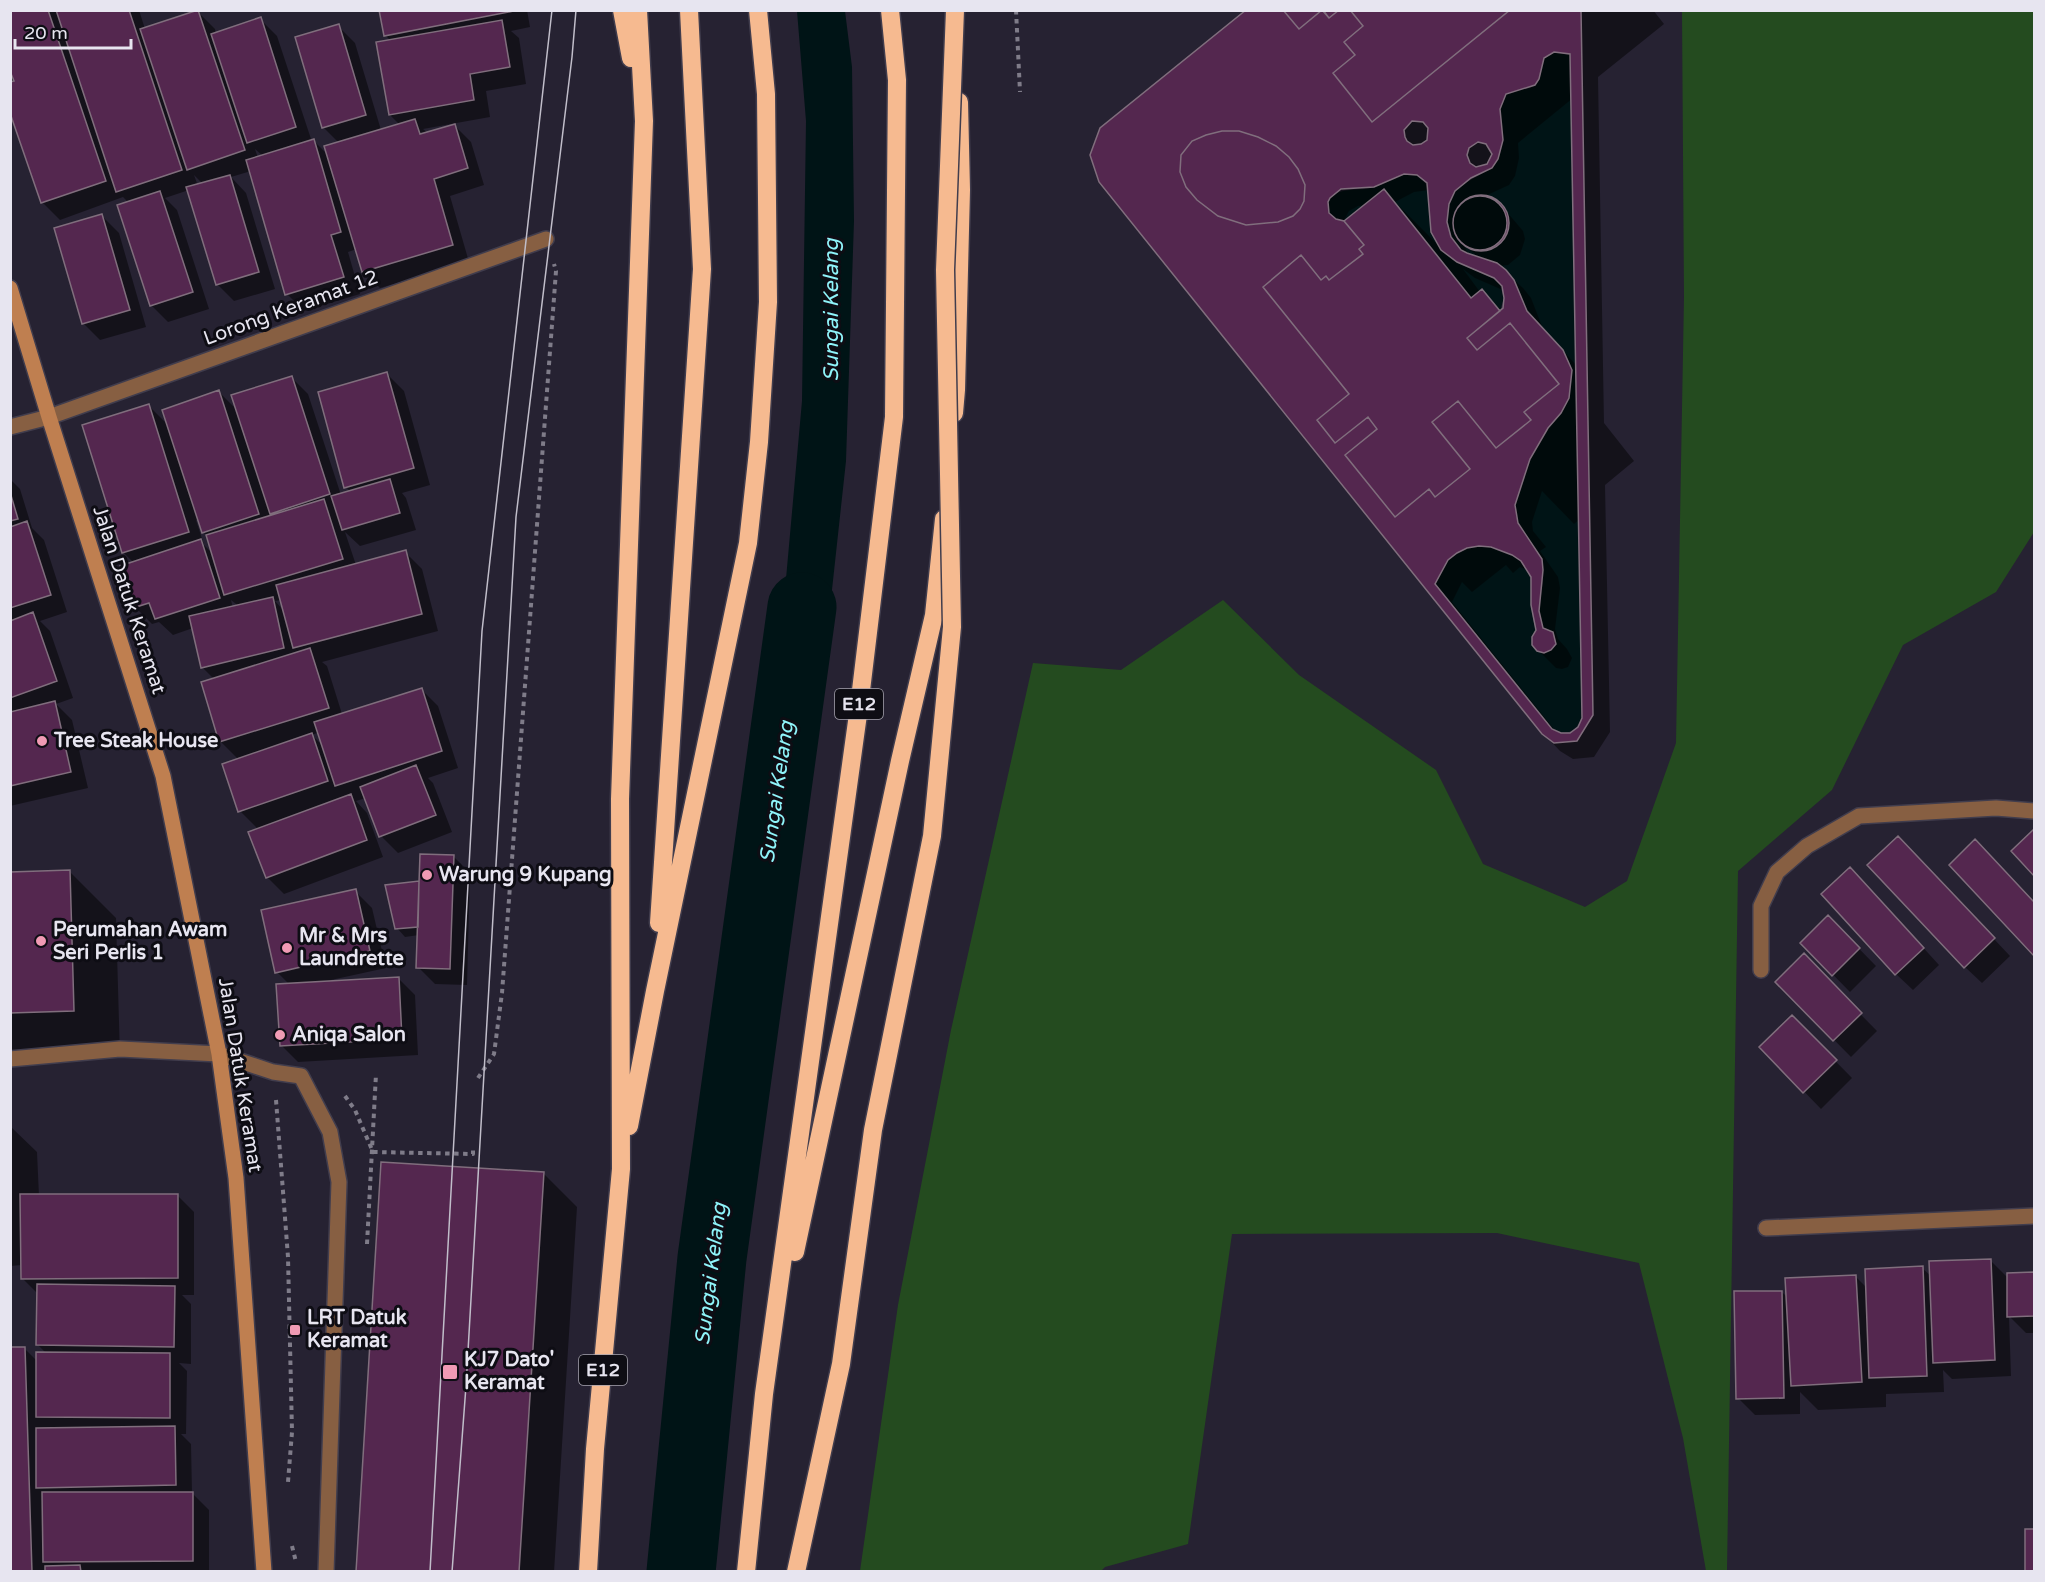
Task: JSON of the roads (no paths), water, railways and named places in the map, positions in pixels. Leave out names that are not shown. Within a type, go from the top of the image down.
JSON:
[{"type":"highway","points":[[622,10],[644,121]]},
{"type":"highway","points":[[621,1169],[620,799],[644,121],[638,10]]},
{"type":"highway","points":[[655,991],[702,269],[689,10]]},
{"type":"highway","name":"E12","points":[[588,1572],[595,1449],[621,1169],[655,991],[748,543],[759,442],[768,302],[766,94],[758,10]]},
{"type":"highway","name":"E12","points":[[746,1572],[764,1394],[859,707],[894,417],[897,80],[890,10]]},
{"type":"highway","points":[[764,1394],[900,762],[934,615],[956,390],[962,190],[956,10]]},
{"type":"highway","points":[[796,1572],[841,1364],[873,1130],[932,836],[952,627],[945,270],[956,10]]},
{"type":"street","name":"Lorong Keramat 12","points":[[10,427],[49,417],[546,239]]},
{"type":"street","name":"Jalan Datuk Keramat","points":[[10,288],[164,776],[219,1054],[236,1178],[264,1572]]},
{"type":"street","points":[[1761,970],[1761,906],[1777,872],[1815,841],[1859,816],[1996,808],[2034,811]]},
{"type":"street","points":[[10,1059],[120,1049],[219,1054],[273,1072],[302,1076],[330,1132],[339,1182],[326,1572]]},
{"type":"street","points":[[1766,1228],[2034,1216]]},
{"type":"water","points":[[797,11],[845,11],[852,67],[854,221],[846,461],[820,700],[765,700],[784,601],[802,401],[806,121]]},
{"type":"water","points":[[1554,52],[1570,55],[1582,718],[1573,730],[1566,733],[1552,729],[1436,584],[1441,571],[1456,553],[1485,546],[1505,551],[1521,562],[1530,577],[1536,630],[1532,638],[1532,645],[1544,653],[1554,647],[1555,636],[1550,630],[1543,628],[1541,620],[1543,569],[1541,560],[1518,521],[1515,503],[1530,457],[1566,402],[1571,383],[1571,371],[1533,320],[1508,271],[1496,263],[1461,250],[1450,235],[1447,219],[1448,207],[1455,193],[1461,186],[1493,166],[1498,158],[1501,149],[1499,118],[1504,97],[1513,91],[1535,85],[1540,77],[1542,61]]},
{"type":"water","points":[[1411,174],[1420,178],[1428,191],[1431,229],[1434,238],[1454,260],[1499,282],[1504,298],[1500,311],[1482,289],[1471,298],[1384,189],[1344,221],[1335,219],[1329,213],[1329,198],[1334,194],[1375,187],[1400,176]]},
{"type":"waterway","name":"Sungai Kelang","points":[[681,1572],[712,1258],[802,607]]},
{"type":"tram line","points":[[430,1572],[482,631],[552,10]]},
{"type":"tram line","points":[[452,1572],[466,1386],[516,517],[576,10]]},
{"type":"place","name":"Tree Steak House","points":[[42,741]]},
{"type":"place","name":"Warung 9 Kupang","points":[[427,875]]},
{"type":"place","name":"Perumahan Awam Seri Perlis 1","points":[[41,941]]},
{"type":"place","name":"Mr & Mrs Laundrette","points":[[287,948]]},
{"type":"place","name":"Aniqa Salon","points":[[280,1035]]},
{"type":"place","name":"LRT Datuk Keramat","points":[[295,1330]]},
{"type":"place","name":"KJ7 Dato' Keramat","points":[[450,1372]]}]
